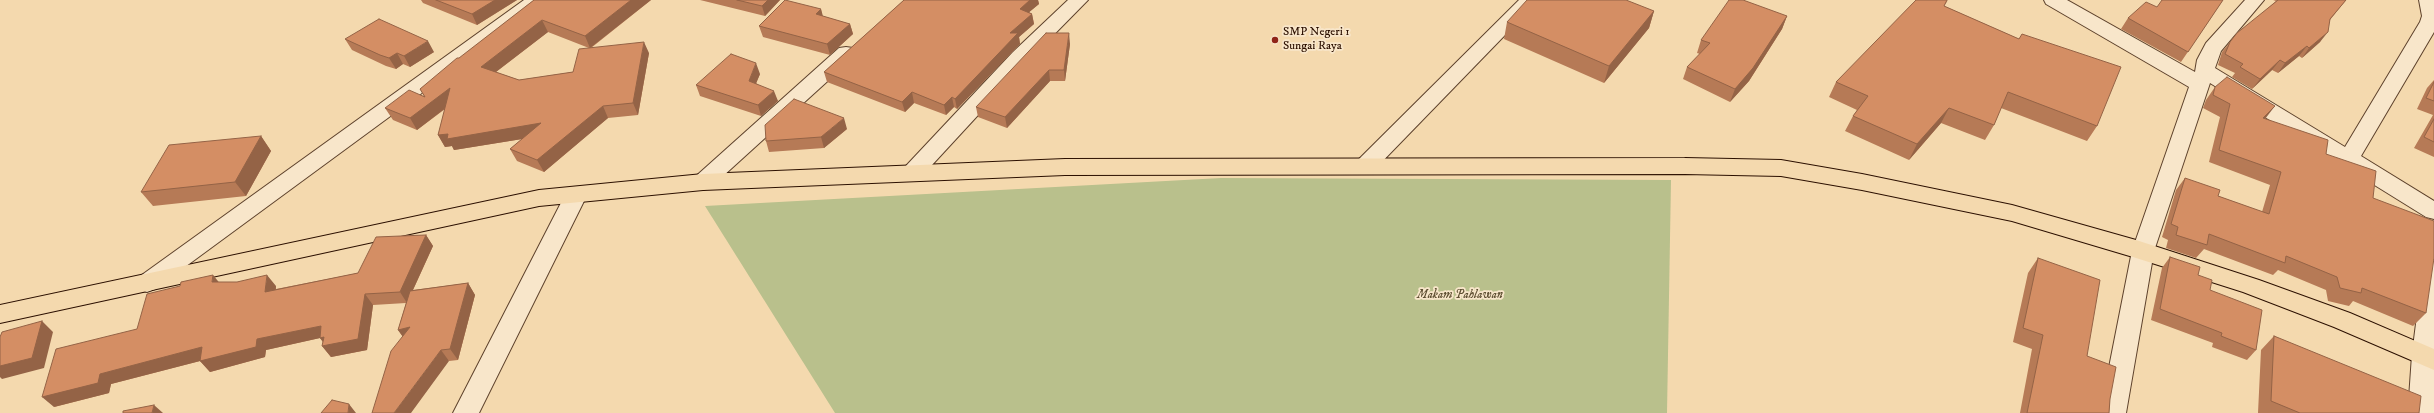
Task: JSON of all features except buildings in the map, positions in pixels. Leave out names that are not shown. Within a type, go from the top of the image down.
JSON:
[{"type":"main road","points":[[0,314],[539,198],[703,182],[1065,167],[1364,166],[1496,168],[1685,166],[1781,168],[1862,182],[2012,212],[2143,251],[2272,294],[2342,320],[2429,358]]},
{"type":"street","points":[[147,283],[536,0]]},
{"type":"street","points":[[912,173],[1020,56],[1079,0]]},
{"type":"street","points":[[1364,166],[1530,0]]},
{"type":"street","points":[[2053,0],[2203,77],[2349,158],[2434,211]]},
{"type":"street","points":[[2114,413],[2143,251],[2203,77],[2207,60],[2213,48],[2255,0]]},
{"type":"street","points":[[2349,158],[2430,22],[2432,16],[2428,0]]},
{"type":"street","points":[[703,182],[860,41]]},
{"type":"street","points":[[466,413],[576,195]]},
{"type":"street","points":[[2421,413],[2429,358],[2434,269]]},
{"type":"green space","name":"Makam Pahlawan","points":[[1221,178],[1671,180],[1667,413],[835,413],[705,206]]},
{"type":"place","name":"SMP Negeri 1 Sungai Raya","points":[[1275,40]]}]
